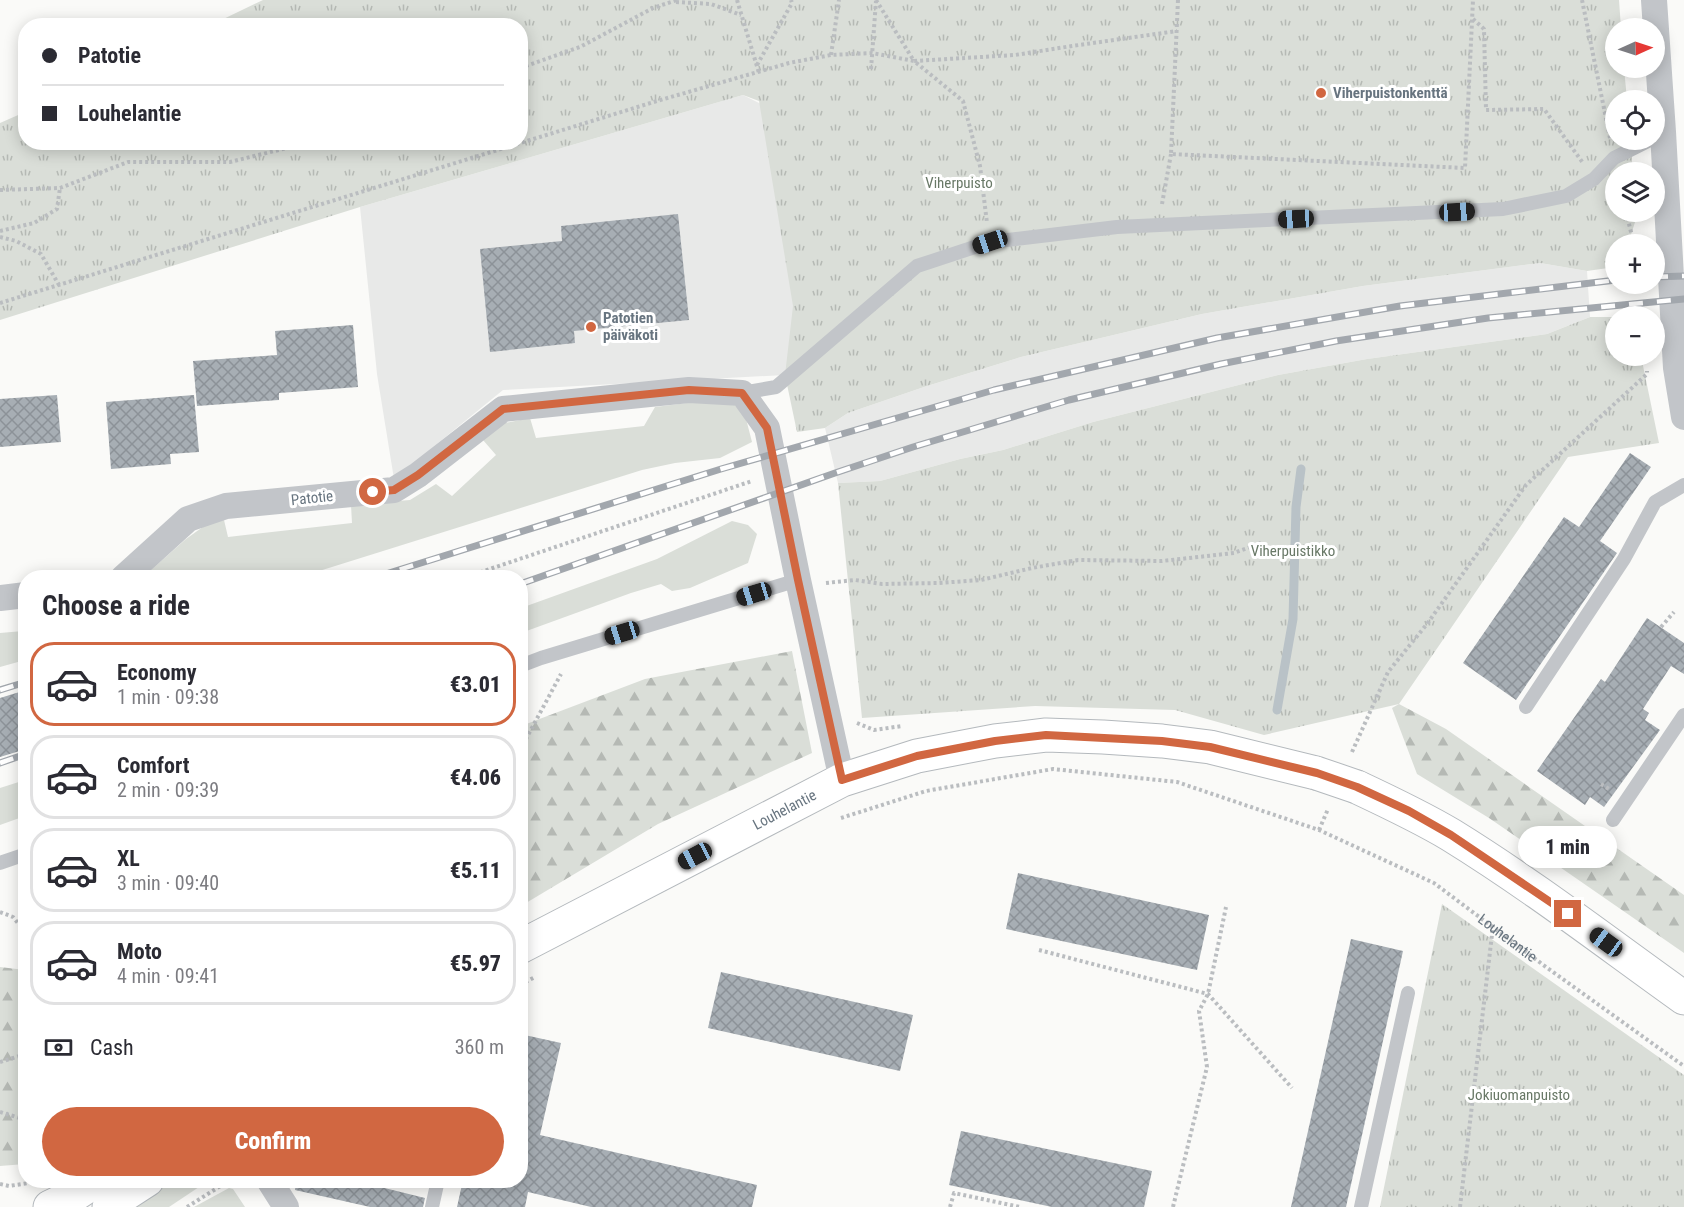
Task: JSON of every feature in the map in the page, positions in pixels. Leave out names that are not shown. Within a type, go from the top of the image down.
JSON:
[{"type":"main road","name":"Louhelantie","points":[[528,943],[842,780],[917,756],[995,741],[1046,735],[1162,741],[1210,747],[1317,773],[1357,787],[1409,811],[1451,835],[1548,900],[1684,998]]},
{"type":"main road","points":[[40,1195],[71,1197],[85,1188]]},
{"type":"main road","points":[[109,1207],[135,1188]]},
{"type":"street","points":[[1654,0],[1660,90]]},
{"type":"street","points":[[1664,150],[1676,368],[1684,417]]},
{"type":"street","name":"Patotie","points":[[132,570],[188,519],[226,506],[394,490],[418,475],[503,409],[689,390],[742,393]]},
{"type":"street","points":[[742,393],[767,428],[777,474],[810,582],[842,780]]},
{"type":"street","points":[[0,598],[18,597]]},
{"type":"street","points":[[274,1188],[286,1207]]},
{"type":"lane","points":[[742,393],[776,387],[917,266],[990,242],[1117,227],[1503,209],[1566,196],[1594,179],[1614,158],[1630,150]]},
{"type":"lane","points":[[1526,707],[1624,559],[1655,502],[1684,485]]},
{"type":"lane","points":[[528,663],[810,582]]},
{"type":"lane","points":[[1613,820],[1684,715]]},
{"type":"lane","points":[[0,863],[18,857]]},
{"type":"lane","points":[[1361,1207],[1408,993]]},
{"type":"lane","points":[[432,1207],[436,1188]]},
{"type":"path","points":[[737,0],[759,73]]},
{"type":"path","points":[[757,65],[780,25],[791,0]]},
{"type":"path","points":[[831,55],[839,0]]},
{"type":"path","points":[[871,69],[876,0]]},
{"type":"path","points":[[876,0],[914,61],[963,101],[980,166],[990,242]]},
{"type":"path","points":[[1159,225],[1171,154],[1178,0]]},
{"type":"path","points":[[1171,154],[1465,168],[1473,0]]},
{"type":"path","points":[[1582,0],[1614,158]]},
{"type":"path","points":[[528,65],[580,47],[653,8],[675,1],[711,4],[742,15]]},
{"type":"path","points":[[1472,19],[1484,29],[1486,110],[1544,109],[1594,179]]},
{"type":"path","points":[[528,141],[789,63],[831,55],[872,53],[914,61],[1015,55],[1177,31]]},
{"type":"path","points":[[0,190],[60,188],[128,162],[230,162],[279,150]]},
{"type":"path","points":[[0,303],[498,150]]},
{"type":"path","points":[[0,231],[34,223],[57,209],[60,188]]},
{"type":"path","points":[[0,237],[16,241],[41,254],[59,285]]},
{"type":"path","points":[[1352,753],[1388,672],[1427,624],[1526,485],[1647,375],[1647,366]]},
{"type":"path","points":[[487,570],[777,474]]},
{"type":"path","points":[[810,582],[855,580],[882,584],[981,580],[1078,560],[1162,561],[1234,553],[1261,543]]},
{"type":"path","points":[[1661,627],[1674,612]]},
{"type":"path","points":[[528,735],[561,674],[558,653]]},
{"type":"path","name":"Louhelantie","points":[[840,818],[926,791],[1053,770],[1177,782],[1319,830],[1434,883],[1684,1066]]},
{"type":"path","points":[[1319,830],[1329,807]]},
{"type":"path","points":[[1173,1207],[1207,1067],[1199,1011],[1208,994],[1226,907]]},
{"type":"path","points":[[0,912],[13,917],[18,923]]},
{"type":"path","points":[[1460,1207],[1493,926]]},
{"type":"path","points":[[1039,950],[1208,994],[1292,1088]]},
{"type":"path","points":[[528,981],[538,975]]},
{"type":"path","points":[[0,1062],[18,1056]]},
{"type":"path","points":[[0,1112],[18,1118]]},
{"type":"path","points":[[0,1184],[40,1195]]},
{"type":"path","points":[[187,1207],[217,1188]]},
{"type":"path","points":[[950,1207],[954,1193],[1020,1207]]},
{"type":"shaded area","name":"Patotien päiväkoti","points":[[743,95],[765,106],[851,250],[785,375],[503,390],[394,479],[377,374],[360,207]]},
{"type":"shaded area","points":[[1540,263],[1587,271],[1590,317],[1547,334],[1367,359],[1278,375],[1093,422],[1003,450],[880,481],[838,483],[825,428],[848,413],[927,386],[1021,357],[1202,314],[1363,286]]},
{"type":"green space","name":"Viherpuisto","points":[[263,0],[1619,0],[1620,18],[1605,18],[1605,78],[1625,78],[1626,90],[1605,90],[1605,150],[1631,150],[1632,162],[1605,162],[1605,222],[1635,222],[1631,234],[1605,234],[1605,268],[1587,271],[1540,263],[1363,286],[1202,314],[1021,357],[848,413],[825,428],[797,432],[785,375],[793,306],[759,101],[743,95],[360,207],[0,320],[0,123],[18,115],[18,150],[528,150],[528,18],[226,18]]},
{"type":"green space","name":"Viherpuistikko","points":[[1590,317],[1605,317],[1605,366],[1643,366],[1659,443],[1568,457],[1399,704],[1264,735],[1175,710],[1035,706],[862,718],[838,483],[880,481],[1003,450],[1093,422],[1278,375],[1367,359],[1547,334]]},
{"type":"green space","points":[[711,400],[731,402],[744,411],[752,442],[720,458],[675,463],[642,470],[322,570],[151,570],[207,524],[224,520],[228,537],[352,523],[351,505],[410,500],[436,484],[452,496],[496,455],[483,440],[500,424],[530,418],[536,438],[644,426],[655,407]]},
{"type":"green space","points":[[732,521],[748,525],[757,534],[748,563],[690,588],[672,591],[661,584],[528,630],[528,605],[657,559]]},
{"type":"green space","points":[[18,631],[18,662],[0,667],[0,633]]},
{"type":"green space","points":[[792,651],[812,753],[658,824],[528,902],[528,723],[645,679]]},
{"type":"green space","points":[[1399,704],[1446,729],[1684,895],[1684,953],[1489,818],[1417,774],[1392,708]]},
{"type":"green space","points":[[18,782],[18,819],[0,825],[0,788]]},
{"type":"green space","name":"Jokiuomanpuisto","points":[[1442,904],[1684,1075],[1684,1207],[1380,1207]]},
{"type":"green space","points":[[0,967],[18,969],[18,1165],[0,1166]]},
{"type":"green space","points":[[154,1188],[198,1188],[169,1207],[131,1207]]},
{"type":"green space","points":[[229,1188],[233,1189],[245,1207],[194,1207]]},
{"type":"building","points":[[678,214],[689,320],[574,331],[575,343],[490,352],[480,249],[562,241],[561,226]]},
{"type":"building","points":[[353,325],[358,387],[279,393],[279,400],[197,406],[193,361],[277,355],[275,331]]},
{"type":"building","points":[[57,395],[61,442],[0,447],[0,399]]},
{"type":"building","points":[[194,395],[199,452],[170,454],[171,464],[111,469],[106,402]]},
{"type":"building","points":[[1630,453],[1651,467],[1600,541],[1617,553],[1516,700],[1463,663],[1564,517],[1579,527]]},
{"type":"building","points":[[1647,618],[1684,643],[1684,674],[1671,666],[1643,709],[1649,713],[1645,720],[1660,730],[1604,807],[1590,797],[1585,805],[1537,771],[1601,679],[1605,682]]},
{"type":"building","points":[[18,692],[18,751],[0,757],[0,698]]},
{"type":"building","points":[[1018,873],[1209,915],[1197,970],[1006,929]]},
{"type":"building","points":[[1351,939],[1403,951],[1346,1207],[1291,1207]]},
{"type":"building","points":[[721,972],[913,1015],[900,1071],[708,1028]]},
{"type":"building","points":[[528,1036],[561,1043],[540,1135],[757,1185],[752,1207],[591,1207],[528,1192],[525,1207],[457,1207],[461,1188],[528,1188]]},
{"type":"building","points":[[961,1131],[1152,1171],[1144,1207],[1052,1207],[949,1185]]},
{"type":"building","points":[[295,1188],[384,1188],[425,1198],[423,1207],[370,1207],[295,1190]]},
{"type":"waterway","points":[[1277,710],[1293,619],[1296,507],[1301,469]]},
{"type":"railway","points":[[1665,277],[1684,276]]},
{"type":"railway","points":[[399,570],[721,469],[994,390],[1217,338],[1400,306],[1605,281]]},
{"type":"railway","points":[[528,581],[835,473],[1069,400],[1221,364],[1336,341],[1488,318],[1684,299]]},
{"type":"railway","points":[[0,690],[18,684]]},
{"type":"railway","points":[[0,763],[18,757]]},
{"type":"place","name":"Viherpuistonkenttä","points":[[1321,93]]},
{"type":"place","name":"Patotien päiväkoti","points":[[591,327]]},
{"type":"route","points":[[373,492],[394,490],[418,475],[503,409],[689,390],[742,393],[767,428],[842,780],[917,756],[995,741],[1046,735],[1162,741],[1210,747],[1317,773],[1357,787],[1409,811],[1451,835],[1568,914]]}]
